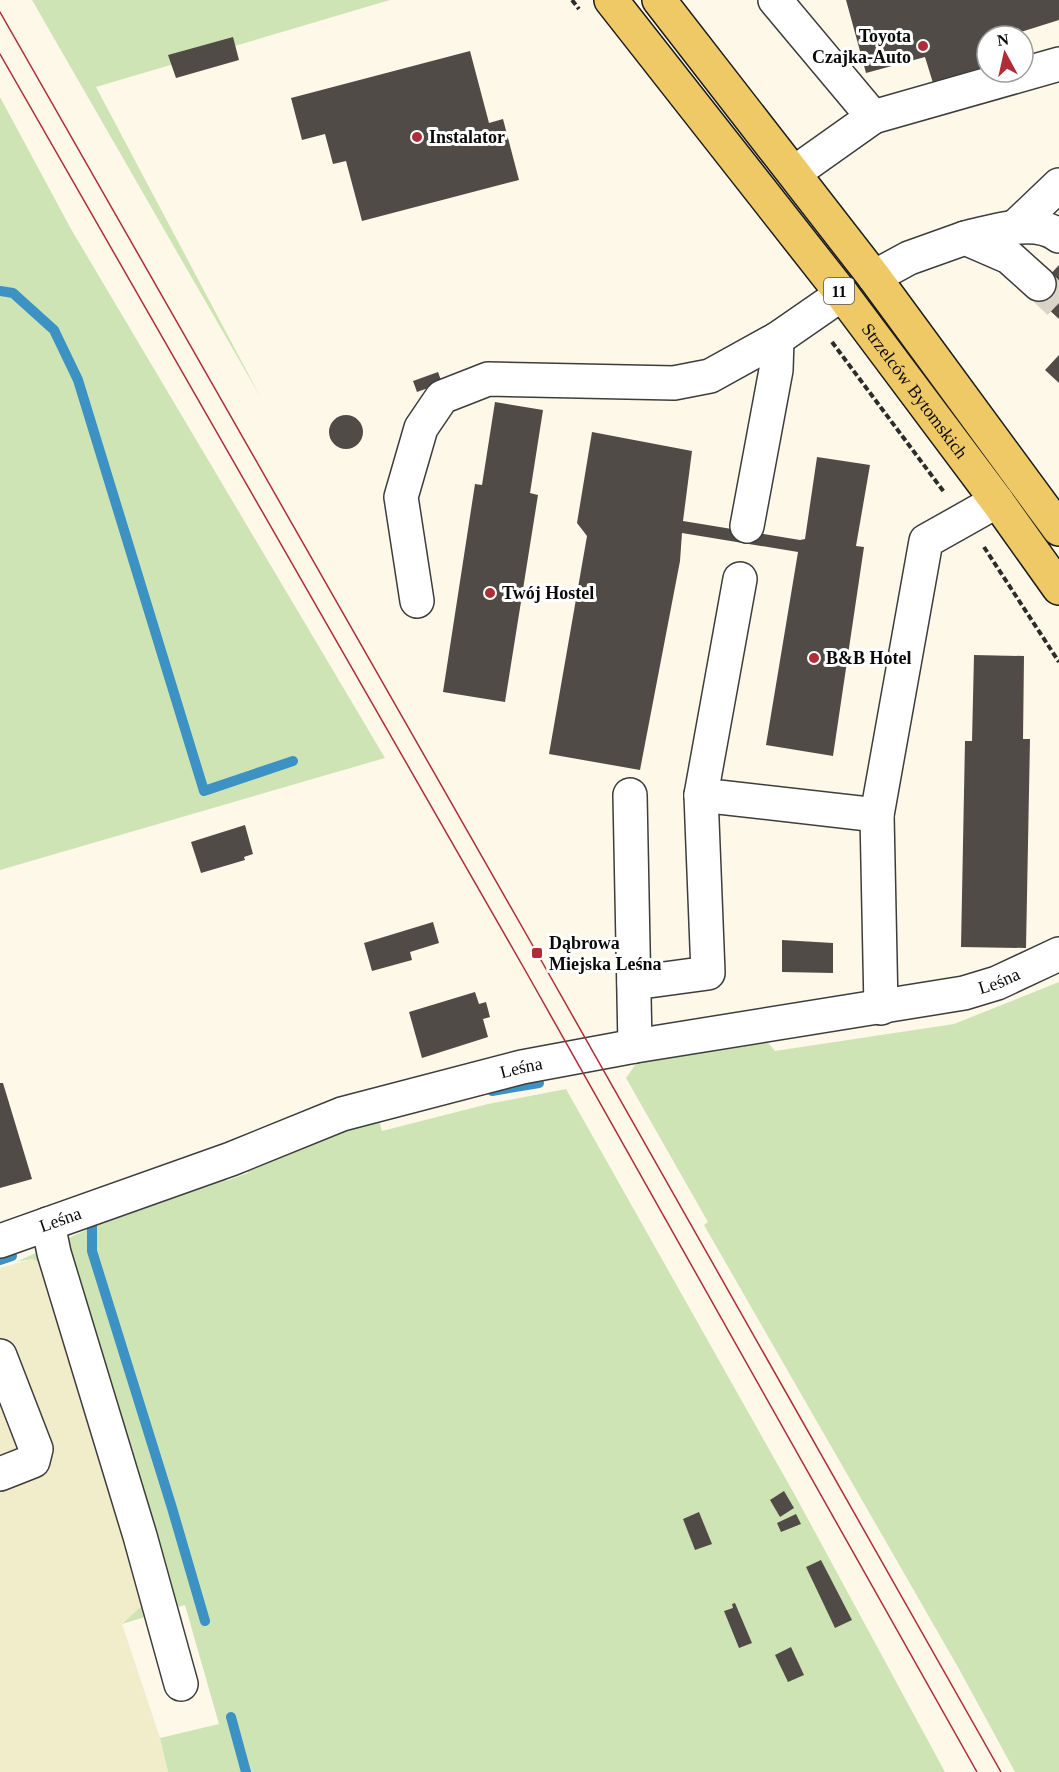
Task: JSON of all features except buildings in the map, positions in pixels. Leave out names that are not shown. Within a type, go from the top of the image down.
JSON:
[{"type":"main road","name":"Strzelców Bytomskich","points":[[611,0],[842,294],[1059,588]]},
{"type":"main road","name":"Strzelców Bytomskich","points":[[659,0],[874,277],[1059,529]]},
{"type":"street","points":[[775,0],[873,117]]},
{"type":"street","points":[[794,173],[873,117],[1059,64]]},
{"type":"street","points":[[1016,226],[1059,185]]},
{"type":"street","points":[[874,277],[909,258],[965,238],[1016,226],[1052,231],[1059,236]]},
{"type":"street","points":[[965,238],[1009,256],[1040,284]]},
{"type":"street","points":[[417,602],[401,497],[421,428],[442,397],[488,379],[674,383],[710,376],[777,339],[842,294]]},
{"type":"street","points":[[747,526],[776,370],[777,339]]},
{"type":"street","points":[[880,1008],[877,815],[926,541],[997,501]]},
{"type":"street","points":[[634,983],[708,974],[701,795],[740,579]]},
{"type":"street","points":[[630,795],[635,1046]]},
{"type":"street","points":[[701,795],[877,815]]},
{"type":"street","name":"Leśna","points":[[0,1241],[231,1159],[342,1114],[522,1067],[635,1046],[939,999],[997,983],[1059,954]]},
{"type":"street","points":[[48,1224],[54,1253],[140,1536],[182,1684]]},
{"type":"street","points":[[0,1356],[36,1449],[33,1461],[0,1474]]},
{"type":"shaded area","points":[[32,1259],[43,1264],[148,1600],[122,1624],[160,1738],[168,1772],[0,1772],[0,1268]]},
{"type":"green space","points":[[32,0],[390,0],[96,87],[261,398]]},
{"type":"green space","points":[[0,97],[71,229],[385,758],[0,870]]},
{"type":"green space","points":[[1059,982],[1059,1772],[1015,1772],[959,1669],[704,1225],[708,1222],[626,1078],[640,1058],[763,1037],[775,1051],[954,1024]]},
{"type":"green space","points":[[566,1089],[796,1497],[945,1772],[168,1772],[160,1738],[219,1724],[185,1605],[122,1624],[148,1600],[43,1264],[32,1259],[16,1262],[86,1230],[83,1220],[221,1169],[226,1181],[248,1173],[244,1160],[377,1113],[382,1131],[488,1104]]},
{"type":"waterway","points":[[0,291],[13,293],[54,330],[78,380],[204,791],[293,761]]},
{"type":"waterway","points":[[492,1091],[539,1083]]},
{"type":"waterway","points":[[92,1225],[92,1251],[205,1621]]},
{"type":"waterway","points":[[0,1260],[12,1256]]},
{"type":"waterway","points":[[231,1717],[246,1772]]},
{"type":"tunnel","points":[[1039,284],[1059,303]]},
{"type":"tram line","points":[[0,12],[1001,1772]]},
{"type":"tram line","points":[[0,54],[529,977],[977,1772]]},
{"type":"place","name":"Toyota Czajka-Auto","points":[[923,46]]},
{"type":"place","name":"Instalator","points":[[417,137]]},
{"type":"place","name":"Twój Hostel","points":[[490,593]]},
{"type":"place","name":"B&B Hotel","points":[[814,658]]},
{"type":"place","name":"Dąbrowa Miejska Leśna","points":[[537,953]]}]
